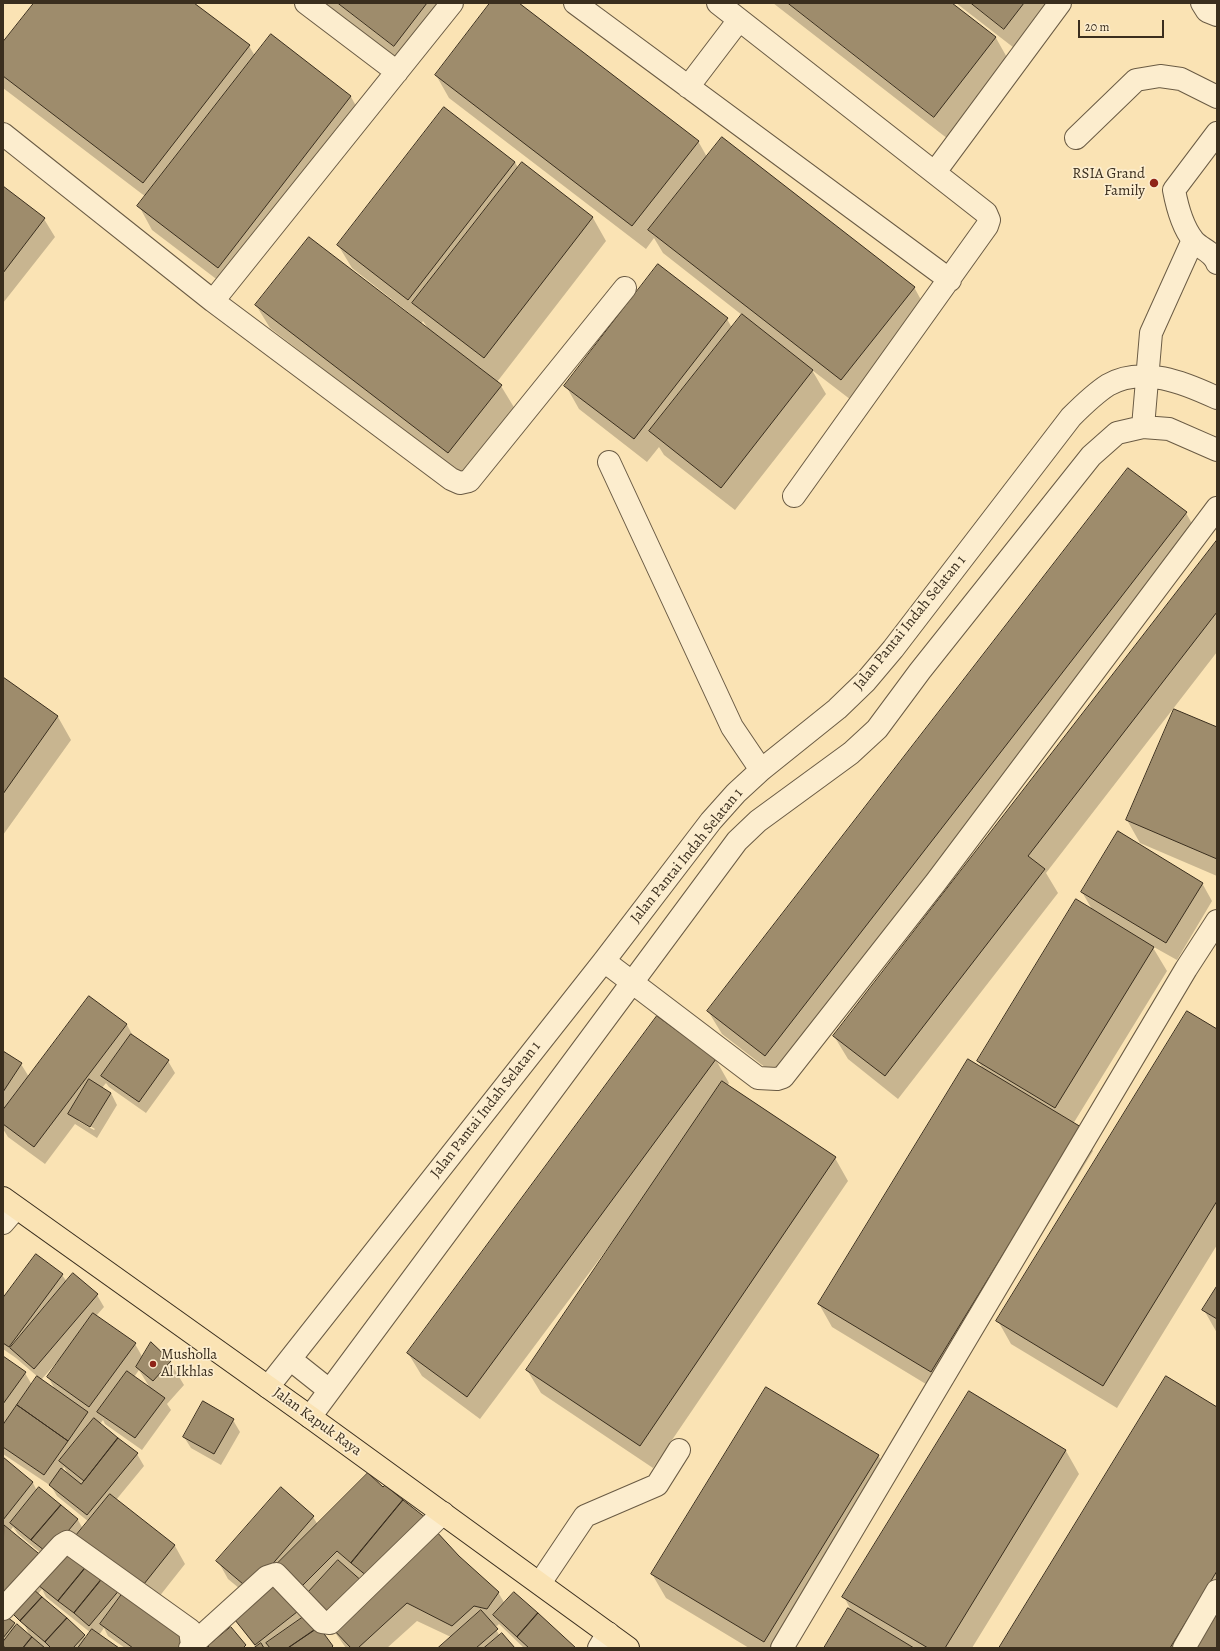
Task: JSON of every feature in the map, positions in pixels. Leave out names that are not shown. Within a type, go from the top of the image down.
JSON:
[{"type":"main road","name":"Jalan Kapuk Raya","points":[[7,1210],[268,1387],[540,1583],[604,1641],[628,1648]]},
{"type":"street","points":[[306,3],[398,72]]},
{"type":"street","points":[[213,301],[452,3]]},
{"type":"street","points":[[576,3],[950,280]]},
{"type":"street","points":[[718,3],[935,172],[986,213],[989,220],[987,226],[950,280],[794,496]]},
{"type":"street","points":[[935,172],[1060,3]]},
{"type":"street","points":[[1202,3],[1207,11],[1217,15]]},
{"type":"street","points":[[688,87],[739,20]]},
{"type":"street","points":[[1076,138],[1136,80],[1160,76],[1181,79],[1217,97]]},
{"type":"street","points":[[1217,133],[1174,190],[1177,209],[1193,240],[1215,257],[1217,263]]},
{"type":"street","points":[[3,134],[213,301],[451,480],[460,483],[469,481],[625,288]]},
{"type":"street","points":[[1143,427],[1150,333],[1193,240]]},
{"type":"street","name":"Jalan Pantai Indah Selatan 1","points":[[268,1387],[604,961],[711,821],[736,793],[761,770],[837,709],[866,681],[893,649],[1071,417],[1109,384],[1147,376],[1170,379],[1217,398]]},
{"type":"street","name":"Jalan Pantai Indah Selatan 1","points":[[310,1417],[737,841],[758,821],[850,753],[877,729],[920,671],[1091,456],[1117,433],[1143,427],[1169,429],[1217,450]]},
{"type":"street","points":[[608,462],[732,727],[761,770]]},
{"type":"street","points":[[604,961],[758,1078],[777,1079],[784,1076],[936,882],[1217,508]]},
{"type":"street","points":[[782,1648],[1182,976],[1217,921]]},
{"type":"street","points":[[290,1359],[330,1390]]},
{"type":"street","points":[[540,1583],[585,1516],[657,1484],[679,1450]]},
{"type":"street","points":[[191,1646],[267,1577],[276,1574],[322,1622],[330,1623],[443,1513]]},
{"type":"street","points":[[3,1609],[62,1545],[67,1542],[190,1630],[191,1646]]},
{"type":"street","points":[[1184,1648],[1217,1591]]},
{"type":"building","points":[[34,3],[194,3],[250,45],[143,183],[3,76],[3,42]]},
{"type":"building","points":[[338,3],[427,3],[394,46]]},
{"type":"building","points":[[490,3],[519,3],[699,141],[632,226],[435,75]]},
{"type":"building","points":[[788,3],[952,3],[996,37],[934,117]]},
{"type":"building","points":[[971,3],[1024,3],[1004,29]]},
{"type":"building","points":[[271,34],[351,96],[218,268],[137,206]]},
{"type":"building","points":[[444,107],[515,162],[408,300],[337,245]]},
{"type":"building","points":[[722,137],[915,287],[841,380],[648,230]]},
{"type":"building","points":[[522,162],[593,217],[484,358],[412,303]]},
{"type":"building","points":[[3,186],[45,218],[3,273]]},
{"type":"building","points":[[309,237],[502,385],[448,453],[255,305]]},
{"type":"building","points":[[658,264],[728,318],[634,439],[564,386]]},
{"type":"building","points":[[742,314],[813,370],[721,488],[649,431]]},
{"type":"building","points":[[1128,468],[1187,512],[765,1056],[707,1011]]},
{"type":"building","points":[[1217,540],[1217,612],[1028,856],[1045,869],[885,1076],[833,1036]]},
{"type":"building","points":[[3,677],[58,716],[3,794]]},
{"type":"building","points":[[1174,709],[1217,727],[1217,859],[1126,820]]},
{"type":"building","points":[[1118,831],[1203,883],[1166,943],[1081,892]]},
{"type":"building","points":[[1076,899],[1154,947],[1055,1108],[977,1061]]},
{"type":"building","points":[[89,996],[127,1024],[34,1147],[3,1124],[3,1110]]},
{"type":"building","points":[[1187,1011],[1217,1029],[1217,1201],[1103,1386],[996,1321]]},
{"type":"building","points":[[657,1016],[716,1059],[467,1397],[407,1353]]},
{"type":"building","points":[[131,1034],[169,1060],[139,1102],[101,1076]]},
{"type":"building","points":[[3,1051],[22,1063],[3,1092]]},
{"type":"building","points":[[968,1059],[1081,1127],[931,1372],[818,1304]]},
{"type":"building","points":[[89,1079],[111,1093],[90,1127],[68,1114]]},
{"type":"building","points":[[722,1081],[836,1157],[640,1446],[526,1370]]},
{"type":"building","points":[[36,1254],[63,1274],[9,1347],[3,1343],[3,1298]]},
{"type":"building","points":[[73,1273],[98,1294],[34,1369],[10,1348]]},
{"type":"building","points":[[1217,1286],[1217,1319],[1202,1310]]},
{"type":"building","points":[[93,1313],[136,1343],[89,1407],[47,1377]]},
{"type":"building","name":"Musholla Al Ikhlas","points":[[151,1342],[171,1361],[153,1381],[136,1367]]},
{"type":"building","points":[[3,1356],[26,1372],[3,1404]]},
{"type":"building","points":[[127,1371],[165,1398],[135,1438],[97,1412]]},
{"type":"building","points":[[37,1376],[88,1412],[68,1441],[17,1405]]},
{"type":"building","points":[[1166,1376],[1217,1407],[1217,1571],[1170,1648],[999,1648]]},
{"type":"building","points":[[766,1387],[879,1455],[764,1642],[651,1574]]},
{"type":"building","points":[[969,1391],[1066,1450],[945,1648],[928,1648],[842,1597]]},
{"type":"building","points":[[203,1401],[234,1419],[214,1454],[183,1437]]},
{"type":"building","points":[[17,1405],[68,1441],[44,1475],[3,1447],[3,1425]]},
{"type":"building","points":[[94,1418],[118,1438],[84,1481],[59,1461]]},
{"type":"building","points":[[118,1438],[138,1453],[87,1515],[49,1485],[61,1468],[81,1484]]},
{"type":"building","points":[[3,1457],[33,1482],[3,1520]]},
{"type":"building","points":[[368,1473],[383,1487],[385,1485],[403,1500],[351,1563],[337,1551],[299,1589],[275,1566]]},
{"type":"building","points":[[39,1487],[61,1505],[31,1540],[10,1523]]},
{"type":"building","points":[[281,1487],[314,1516],[250,1590],[216,1561]]},
{"type":"building","points":[[110,1494],[175,1545],[140,1589],[74,1538]]},
{"type":"building","points":[[403,1500],[426,1518],[373,1581],[351,1563]]},
{"type":"building","points":[[61,1505],[78,1519],[49,1554],[31,1540]]},
{"type":"building","points":[[4,1525],[43,1557],[11,1596],[3,1590]]},
{"type":"building","points":[[435,1530],[459,1556],[499,1592],[487,1609],[474,1606],[452,1626],[407,1603],[358,1648],[351,1648],[330,1626]]},
{"type":"building","points":[[69,1546],[90,1562],[58,1601],[38,1585]]},
{"type":"building","points":[[338,1560],[364,1583],[330,1622],[303,1598]]},
{"type":"building","points":[[90,1562],[105,1575],[74,1613],[58,1601]]},
{"type":"building","points":[[105,1575],[121,1588],[89,1626],[74,1613]]},
{"type":"building","points":[[274,1576],[302,1608],[255,1645],[231,1615]]},
{"type":"building","points":[[32,1588],[42,1597],[20,1621],[11,1612]]},
{"type":"building","points":[[125,1590],[191,1638],[184,1648],[133,1648],[100,1624]]},
{"type":"building","points":[[514,1592],[538,1613],[517,1637],[493,1615]]},
{"type":"building","points":[[42,1597],[67,1618],[45,1642],[20,1621]]},
{"type":"building","points":[[848,1608],[914,1648],[824,1648]]},
{"type":"building","points":[[481,1610],[498,1629],[476,1648],[438,1648]]},
{"type":"building","points":[[309,1613],[319,1627],[288,1648],[270,1648],[266,1643]]},
{"type":"building","points":[[538,1613],[576,1648],[529,1648],[517,1637]]},
{"type":"building","points":[[3,1614],[15,1623],[3,1638]]},
{"type":"building","points":[[1217,1614],[1217,1648],[1196,1648]]},
{"type":"building","points":[[67,1618],[85,1635],[73,1648],[51,1648],[45,1642]]},
{"type":"building","points":[[17,1624],[32,1637],[23,1648],[6,1648],[3,1646],[3,1642]]},
{"type":"building","points":[[231,1627],[246,1645],[243,1648],[210,1648],[208,1646]]},
{"type":"building","points":[[319,1627],[333,1646],[331,1648],[288,1648]]},
{"type":"building","points":[[92,1629],[119,1648],[78,1648]]},
{"type":"building","points":[[502,1633],[515,1648],[484,1648]]},
{"type":"building","points":[[32,1637],[45,1648],[23,1648]]},
{"type":"building","points":[[261,1643],[264,1648],[254,1648]]},
{"type":"place","name":"RSIA Grand Family","points":[[1154,183]]},
{"type":"place","name":"Musholla Al Ikhlas","points":[[153,1364]]}]
